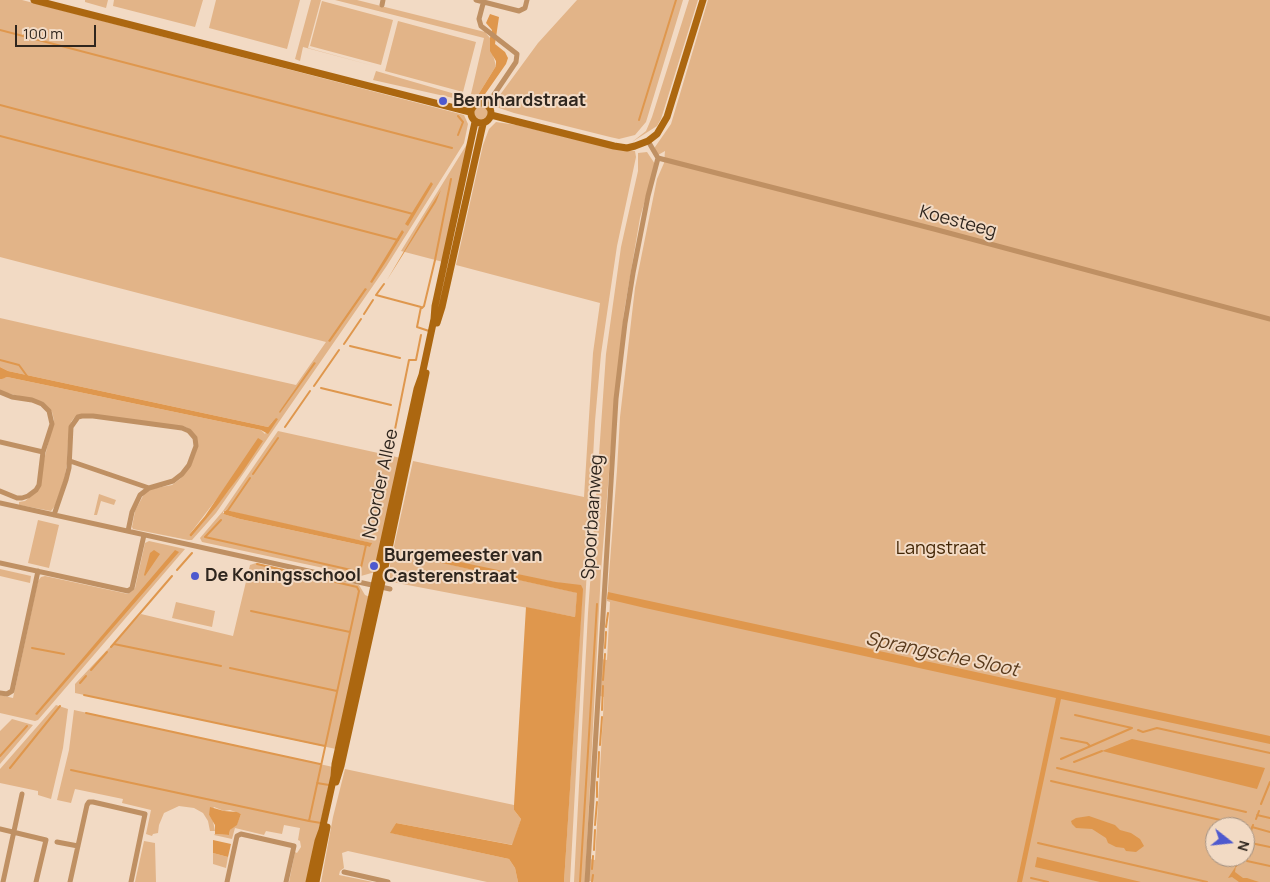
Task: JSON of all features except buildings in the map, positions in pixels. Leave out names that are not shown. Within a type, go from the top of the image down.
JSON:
[{"type":"street","points":[[476,0],[519,11],[525,8],[527,0]]},
{"type":"street","points":[[491,115],[614,146],[627,148],[648,141],[657,134],[666,117],[703,0]]},
{"type":"street","points":[[39,1],[470,112]]},
{"type":"street","points":[[484,1],[480,23],[483,28],[515,51],[517,58],[487,105]]},
{"type":"street","points":[[482,103],[491,110],[491,115],[487,122],[479,123],[472,118],[470,112],[476,104],[482,103]]},
{"type":"street","name":"Noorder Allee","points":[[309,882],[410,438],[442,307],[479,123]]},
{"type":"street","points":[[648,141],[658,158]]},
{"type":"street","name":"Koesteeg","points":[[658,158],[1270,319]]},
{"type":"street","name":"Spoorbaanweg","points":[[587,882],[616,399],[633,273],[648,196],[658,158]]},
{"type":"street","points":[[0,392],[12,397],[38,401],[50,411],[52,424],[43,452],[39,485],[28,496],[17,498],[0,491]]},
{"type":"street","points":[[54,515],[66,480],[70,460],[72,427],[76,419],[82,416],[182,428],[189,431],[195,438],[196,446],[186,470],[173,481],[149,488],[140,495],[136,502],[128,531]]},
{"type":"street","points":[[0,442],[43,452]]},
{"type":"street","points":[[70,460],[149,488]]},
{"type":"street","points":[[14,506],[17,498]]},
{"type":"street","points":[[0,503],[390,589]]},
{"type":"street","points":[[0,563],[130,590],[144,535]]},
{"type":"street","points":[[0,693],[8,694],[12,691],[38,571]]},
{"type":"street","name":"Noorder Allee","points":[[316,882],[337,778],[342,766],[377,586]]},
{"type":"street","points":[[3,882],[22,794]]},
{"type":"street","points":[[70,882],[87,806],[89,802],[93,802],[145,814],[131,882]]},
{"type":"street","points":[[0,829],[46,840],[36,882]]},
{"type":"street","points":[[227,882],[237,836],[239,835],[267,839],[294,846],[286,882]]},
{"type":"street","points":[[57,842],[78,846]]},
{"type":"street","points":[[344,872],[388,882]]},
{"type":"green space","points":[[0,0],[22,0],[464,115],[468,124],[464,143],[386,267],[216,513],[192,540],[133,529],[132,527],[135,511],[144,494],[151,489],[172,485],[180,479],[191,465],[198,446],[191,430],[186,427],[85,414],[79,415],[71,422],[64,480],[55,506],[51,511],[19,505],[19,502],[25,501],[36,492],[54,420],[52,412],[43,402],[0,390],[0,379],[7,377],[261,430],[265,434],[273,421],[268,427],[8,371],[0,367],[0,318],[296,385],[326,342],[0,257]],"holes":[[[262,440],[229,490],[191,537],[189,535]]]},
{"type":"green space","points":[[85,0],[108,0],[106,8],[85,2]]},
{"type":"green space","points":[[114,0],[203,0],[195,27],[113,6]]},
{"type":"green space","points":[[216,0],[300,0],[287,49],[209,28]]},
{"type":"green space","points":[[311,0],[321,0],[308,48],[374,66],[303,47],[300,61],[295,59]]},
{"type":"green space","points":[[335,0],[357,0],[485,32],[490,38],[496,66],[478,95],[471,94],[484,38]]},
{"type":"green space","points":[[577,0],[683,0],[646,122],[635,135],[619,139],[610,137],[514,113],[496,107],[494,103],[538,43]]},
{"type":"green space","points":[[689,0],[698,0],[661,119],[657,126],[632,142],[646,131],[652,117]]},
{"type":"green space","name":"Langstraat","points":[[708,0],[1270,0],[1270,882],[589,881],[590,859],[595,860],[604,697],[600,696],[601,659],[607,660],[610,602],[607,601],[620,417],[635,288],[657,179],[664,163],[665,151],[658,155],[655,152],[655,147],[671,124]]},
{"type":"green space","points":[[322,1],[393,20],[381,65],[310,46]]},
{"type":"green space","points":[[398,21],[476,42],[463,92],[385,71]]},
{"type":"green space","points":[[376,71],[462,96],[469,96],[462,100],[373,80]]},
{"type":"green space","points":[[481,107],[486,109],[488,114],[486,119],[481,121],[476,119],[474,114],[476,109]]},
{"type":"green space","points":[[496,122],[517,125],[619,150],[635,151],[636,157],[617,246],[601,354],[595,421],[570,882],[564,882],[582,597],[580,585],[576,586],[402,554],[577,593],[575,617],[392,582],[390,578],[390,564],[413,461],[584,497],[593,353],[600,303],[456,265],[483,145],[489,129]]},
{"type":"green space","points":[[470,142],[443,262],[401,251],[467,144]]},
{"type":"green space","points":[[647,152],[655,164],[640,218],[624,312],[614,411],[601,571],[585,882],[574,882],[588,613],[606,354],[621,247],[638,171],[638,153]]},
{"type":"green space","points":[[278,431],[401,458],[375,572],[361,576],[202,542],[200,538],[223,511]],"holes":[[[226,510],[371,543],[370,547],[240,519],[223,514],[223,512]]]},
{"type":"green space","points":[[99,494],[116,500],[114,505],[101,501],[97,515],[94,515]]},
{"type":"green space","points":[[38,520],[59,525],[49,568],[28,563]]},
{"type":"green space","points":[[149,541],[185,549],[38,720],[35,721],[0,713],[0,695],[13,698],[38,581],[41,577],[45,576],[128,594],[135,588],[145,543]]},
{"type":"green space","points":[[256,563],[359,585],[365,595],[370,597],[336,749],[75,693],[75,684],[141,614],[233,636],[250,565]]},
{"type":"green space","points":[[0,569],[31,576],[30,583],[0,576]]},
{"type":"green space","points":[[176,602],[215,611],[212,627],[172,618]]},
{"type":"green space","points":[[56,705],[68,709],[63,748],[51,799],[38,795],[38,791],[0,783],[0,769]]},
{"type":"green space","points":[[74,710],[333,767],[307,882],[289,882],[295,852],[297,853],[301,847],[298,840],[300,828],[284,825],[282,834],[266,831],[264,835],[235,828],[232,839],[214,835],[229,835],[230,830],[237,824],[241,814],[214,807],[209,815],[213,821],[215,831],[210,831],[208,821],[203,813],[194,808],[179,806],[164,813],[158,833],[152,836],[146,834],[151,810],[122,803],[123,799],[75,789],[71,803],[57,800],[69,750]]},
{"type":"green space","points":[[12,719],[33,725],[0,764],[0,731]]},
{"type":"green space","points":[[345,769],[514,805],[514,810],[521,819],[513,845],[396,823],[391,833],[509,859],[515,868],[518,882],[487,882],[348,851],[342,853],[344,868],[340,871],[339,875],[373,882],[321,882],[333,817]]},
{"type":"green space","points":[[144,841],[155,843],[156,882],[135,882]]},
{"type":"green space","points":[[213,853],[228,857],[226,868],[213,864]]},
{"type":"shaded area","points":[[490,14],[499,17],[495,44],[505,52],[508,58],[506,64],[483,97],[478,95],[496,66],[496,61],[490,51],[492,30],[486,23]]},
{"type":"shaded area","points":[[431,182],[433,184],[408,226],[405,224]]},
{"type":"shaded area","points":[[441,190],[436,202],[387,280],[426,214]]},
{"type":"shaded area","points":[[402,230],[404,232],[387,260],[372,283],[370,282]]},
{"type":"shaded area","points":[[365,288],[367,289],[330,342],[328,341]]},
{"type":"shaded area","points":[[314,362],[316,363],[280,413],[279,412]]},
{"type":"shaded area","points":[[0,367],[8,371],[268,427],[276,418],[278,419],[268,434],[261,430],[7,377],[0,379]]},
{"type":"shaded area","points":[[258,438],[263,441],[241,474],[191,537],[189,535],[205,516]]},
{"type":"shaded area","points":[[226,510],[372,543],[370,547],[240,519],[223,514]]},
{"type":"shaded area","points":[[154,550],[160,554],[145,576],[150,553]]},
{"type":"shaded area","points":[[175,550],[179,552],[37,715],[35,714]]},
{"type":"shaded area","points":[[402,550],[556,582],[581,585],[583,589],[564,882],[518,882],[515,868],[509,859],[390,833],[396,823],[512,845],[521,819],[514,810],[514,805],[526,607],[575,617],[577,593],[401,554]]},
{"type":"shaded area","name":"Sprangsche Sloot","points":[[608,592],[1270,736],[1270,744],[1061,699],[1022,882],[1017,882],[1056,698],[645,608],[607,599]]},
{"type":"shaded area","points":[[1132,739],[1265,768],[1257,789],[1102,751]]},
{"type":"shaded area","points":[[210,807],[241,814],[237,825],[230,830],[229,835],[215,834],[215,825],[209,815]]},
{"type":"shaded area","points":[[1089,816],[1131,833],[1140,839],[1144,846],[1136,852],[1126,851],[1124,848],[1108,843],[1106,838],[1092,829],[1076,828],[1072,824],[1071,821],[1076,818]]},
{"type":"shaded area","points":[[213,840],[231,844],[228,857],[213,853]]},
{"type":"shaded area","points":[[1037,857],[1141,882],[1100,882],[1035,867]]},
{"type":"shaded area","points":[[1236,867],[1235,872],[1243,878],[1259,882],[1239,882],[1232,877],[1228,878]]},
{"type":"waterway","points":[[639,120],[676,0]]},
{"type":"waterway","points":[[0,30],[452,148]]},
{"type":"waterway","points":[[0,105],[413,214]]},
{"type":"waterway","points":[[458,116],[463,122],[458,135]]},
{"type":"waterway","points":[[0,136],[398,240]]},
{"type":"waterway","points":[[422,308],[435,260],[451,179]]},
{"type":"waterway","points":[[384,284],[376,295],[421,307],[417,327],[429,331]]},
{"type":"waterway","points":[[364,314],[373,300]]},
{"type":"waterway","points":[[344,344],[361,319]]},
{"type":"waterway","points":[[390,454],[409,360],[416,360],[421,335]]},
{"type":"waterway","points":[[350,346],[400,358]]},
{"type":"waterway","points":[[314,386],[339,350]]},
{"type":"waterway","points":[[0,360],[19,365],[27,376]]},
{"type":"waterway","points":[[321,388],[391,405]]},
{"type":"waterway","points":[[285,427],[310,391]]},
{"type":"waterway","points":[[253,474],[278,438]]},
{"type":"waterway","points":[[225,512],[250,478]]},
{"type":"waterway","points":[[221,520],[205,537],[360,572],[366,545]]},
{"type":"waterway","points":[[177,570],[192,553]]},
{"type":"waterway","points":[[71,770],[309,821],[359,591],[357,587],[257,564]]},
{"type":"waterway","points":[[111,647],[172,576]]},
{"type":"waterway","points":[[580,882],[597,604]]},
{"type":"waterway","points":[[251,611],[350,632]]},
{"type":"waterway","points":[[606,627],[608,613]]},
{"type":"waterway","points":[[605,648],[606,632]]},
{"type":"waterway","points":[[114,644],[221,666]]},
{"type":"waterway","points":[[32,648],[64,654]]},
{"type":"waterway","points":[[91,670],[107,652]]},
{"type":"waterway","points":[[603,680],[605,654]]},
{"type":"waterway","points":[[230,668],[337,691]]},
{"type":"waterway","points":[[80,683],[86,676]]},
{"type":"waterway","points":[[602,710],[603,686]]},
{"type":"waterway","points":[[84,695],[325,746]]},
{"type":"waterway","points":[[10,768],[60,706]]},
{"type":"waterway","points":[[86,713],[320,764]]},
{"type":"waterway","points":[[1061,759],[1132,728],[1075,715]]},
{"type":"waterway","points":[[600,745],[602,717]]},
{"type":"waterway","points":[[0,756],[27,726]]},
{"type":"waterway","points":[[1138,730],[1143,732],[1157,728],[1270,753]]},
{"type":"waterway","points":[[1061,738],[1087,743],[1090,746]]},
{"type":"waterway","points":[[1074,762],[1102,751]]},
{"type":"waterway","points":[[598,777],[599,752]]},
{"type":"waterway","points":[[1057,768],[1246,812]]},
{"type":"waterway","points":[[1051,781],[1207,817]]},
{"type":"waterway","points":[[597,782],[597,797]]},
{"type":"waterway","points":[[1261,804],[1270,782]]},
{"type":"waterway","points":[[317,783],[329,785]]},
{"type":"waterway","points":[[595,825],[597,802]]},
{"type":"waterway","points":[[1256,819],[1259,811]]},
{"type":"waterway","points":[[1257,815],[1270,818]]},
{"type":"waterway","points":[[309,821],[321,823]]},
{"type":"waterway","points":[[1255,828],[1270,832]]},
{"type":"waterway","points":[[594,850],[595,830]]},
{"type":"waterway","points":[[1038,843],[1207,882]]},
{"type":"waterway","points":[[1255,844],[1270,847]]},
{"type":"waterway","points":[[592,869],[593,856]]},
{"type":"waterway","points":[[1255,863],[1270,866]]},
{"type":"waterway","points":[[592,882],[593,875]]},
{"type":"waterway","points":[[1031,878],[1048,882]]},
{"type":"place","name":"Bernhardstraat","points":[[443,101]]},
{"type":"place","name":"Burgemeester van Casterenstraat","points":[[374,566]]},
{"type":"place","name":"De Koningsschool","points":[[195,576]]}]
